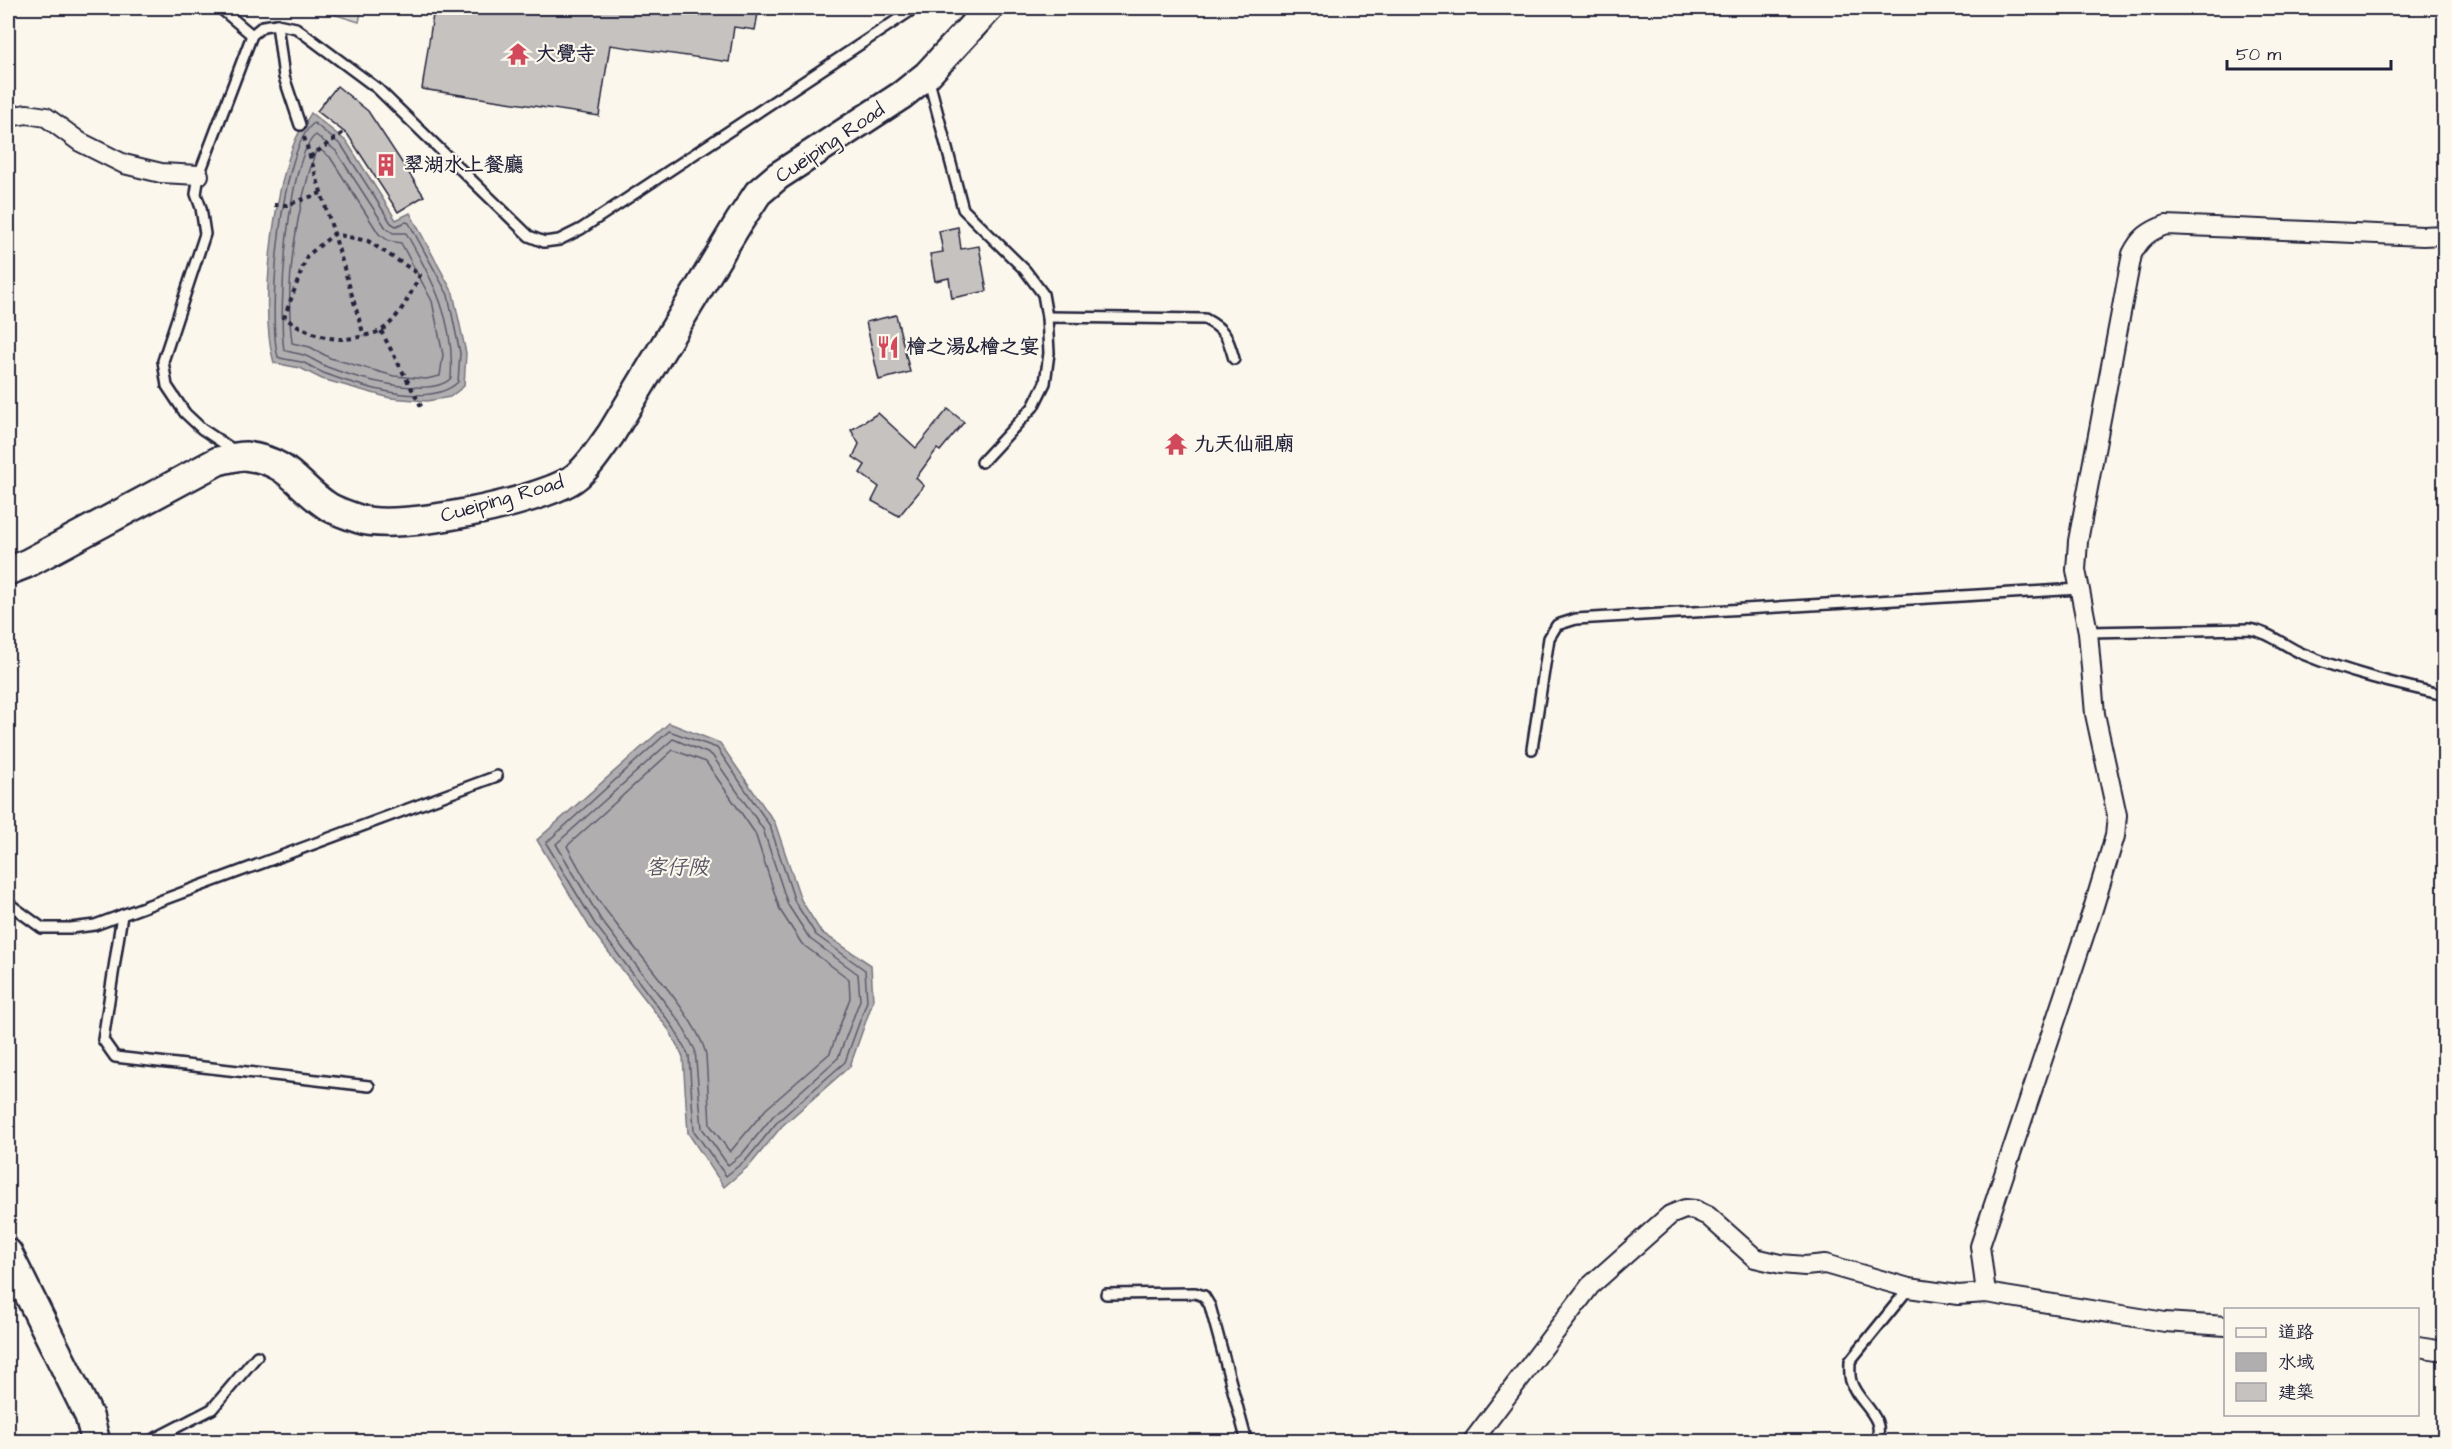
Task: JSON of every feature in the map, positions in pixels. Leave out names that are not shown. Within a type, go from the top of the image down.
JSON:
[{"type":"main road","name":"Cueiping Road","points":[[243,456],[264,460],[286,470],[329,507],[361,520],[400,522],[442,518],[532,495],[573,479],[594,458],[611,434],[758,193],[778,176],[902,95],[927,75],[988,8]]},
{"type":"main road","points":[[8,571],[26,564],[218,461],[243,456]]},
{"type":"main road","points":[[8,1252],[89,1416],[96,1442]]},
{"type":"street","points":[[8,117],[27,114],[46,117],[80,142],[124,164],[161,173],[199,175]]},
{"type":"street","points":[[1986,1293],[1980,1246],[2093,909],[2115,836],[2117,815],[2095,714],[2088,632],[2076,570],[2078,541],[2132,254],[2139,241],[2152,229],[2166,225],[2445,235]]},
{"type":"street","points":[[1472,1442],[1590,1286],[1670,1215],[1685,1209],[1695,1210],[1708,1216],[1755,1258],[1780,1264],[1805,1266],[1825,1264],[1909,1288],[1958,1295],[1986,1293],[2165,1322],[2224,1326]]},
{"type":"street","points":[[2419,1347],[2445,1351]]},
{"type":"lane","points":[[220,8],[252,35],[263,26],[277,24],[296,28],[378,89],[499,209],[529,236],[544,242],[559,240],[581,229],[915,8]]},
{"type":"lane","points":[[277,24],[284,77],[300,125]]},
{"type":"lane","name":"Cueiping Road","points":[[243,456],[202,429],[185,413],[167,386],[163,361],[204,234],[201,208],[196,194],[199,175],[252,35]]},
{"type":"lane","points":[[927,75],[963,208],[1025,270],[1043,294],[1047,317],[1049,353],[1045,383],[1033,407],[982,462]]},
{"type":"lane","points":[[1047,317],[1205,319],[1219,326],[1227,337],[1234,359]]},
{"type":"lane","points":[[1532,749],[1549,638],[1557,625],[1575,619],[2079,589]]},
{"type":"lane","points":[[2088,632],[2249,629],[2263,631],[2302,654],[2367,677],[2445,695]]},
{"type":"lane","points":[[8,903],[42,928],[96,925],[497,776]]},
{"type":"lane","points":[[122,915],[103,1040],[115,1057],[369,1086]]},
{"type":"lane","points":[[1875,1442],[1878,1423],[1851,1382],[1850,1361],[1909,1288]]},
{"type":"lane","points":[[1106,1294],[1194,1293],[1204,1296],[1210,1306],[1247,1442]]},
{"type":"lane","points":[[148,1442],[212,1409],[257,1356]]},
{"type":"path","points":[[300,125],[352,290],[364,336]]},
{"type":"path","points":[[310,157],[344,132]]},
{"type":"path","points":[[274,205],[287,205],[321,193]]},
{"type":"path","points":[[334,234],[368,241],[420,275],[404,306],[381,331],[352,340],[329,339],[309,333],[284,318],[307,256],[334,234]]},
{"type":"path","points":[[381,331],[422,408]]},
{"type":"shaded area","points":[[314,8],[362,8],[359,22]]},
{"type":"water","points":[[311,113],[347,142],[396,220],[410,213],[453,293],[466,353],[464,386],[450,397],[427,401],[390,398],[322,379],[300,368],[274,363],[270,340],[268,283],[275,220],[287,163],[297,137]]},
{"type":"water","name":"客仔陂","points":[[669,723],[720,743],[775,823],[801,900],[821,932],[871,965],[873,1001],[850,1066],[782,1126],[751,1164],[724,1187],[688,1133],[683,1057],[669,1030],[590,928],[537,840]]},
{"type":"building","name":"大覺寺","points":[[434,8],[759,8],[755,30],[734,27],[729,62],[610,45],[599,116],[422,89]]},
{"type":"building","name":"翠湖水上餐廳","points":[[337,86],[368,111],[424,196],[398,212],[348,135],[317,111]]},
{"type":"building","points":[[958,227],[961,249],[979,246],[987,291],[952,298],[949,278],[935,281],[930,254],[943,252],[939,231]]},
{"type":"building","name":"檜之湯&檜之宴","points":[[896,315],[910,372],[879,380],[866,322]]},
{"type":"building","points":[[948,409],[964,422],[940,451],[937,449],[916,478],[924,486],[899,516],[872,501],[879,487],[860,473],[865,465],[853,457],[859,444],[851,430],[878,413],[916,448]]},
{"type":"place","name":"大覺寺","points":[[518,54]]},
{"type":"place","name":"翠湖水上餐廳","points":[[386,165]]},
{"type":"place","name":"檜之湯&檜之宴","points":[[888,347]]},
{"type":"place","name":"九天仙祖廟","points":[[1176,444]]}]
